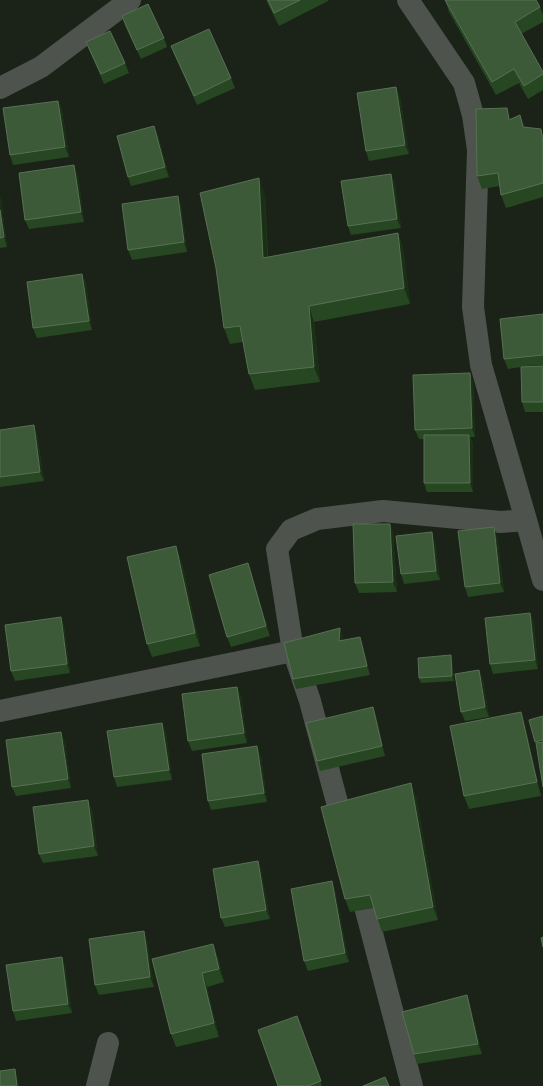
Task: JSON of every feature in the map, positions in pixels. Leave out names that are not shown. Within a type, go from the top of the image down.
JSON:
[{"type":"street","points":[[0,88],[41,67],[130,0]]},
{"type":"street","points":[[408,0],[464,83],[473,115],[478,150],[472,307],[481,365],[543,580]]},
{"type":"street","points":[[412,1086],[310,701],[293,651],[277,549],[291,530],[317,519],[383,511],[501,522],[526,520]]},
{"type":"street","points":[[0,712],[293,651]]},
{"type":"street","points":[[97,1086],[108,1043]]},
{"type":"building","points":[[268,0],[300,0],[274,13]]},
{"type":"building","points":[[445,0],[536,0],[540,7],[515,22],[543,74],[524,86],[514,69],[492,82]]},
{"type":"building","points":[[148,4],[164,38],[137,50],[122,16]]},
{"type":"building","points":[[209,29],[231,78],[194,96],[171,46]]},
{"type":"building","points":[[110,31],[125,63],[101,74],[86,42]]},
{"type":"building","points":[[396,87],[405,145],[366,151],[357,93]]},
{"type":"building","points":[[58,101],[65,147],[10,155],[3,108]]},
{"type":"building","points":[[507,108],[509,120],[520,115],[523,127],[541,129],[543,143],[543,183],[501,195],[498,173],[477,176],[476,109]]},
{"type":"building","points":[[154,126],[165,167],[128,177],[117,136]]},
{"type":"building","points":[[74,165],[81,212],[25,220],[19,173]]},
{"type":"building","points":[[391,174],[397,219],[348,226],[341,181]]},
{"type":"building","points":[[259,178],[263,258],[398,233],[404,288],[309,306],[314,367],[249,374],[240,326],[224,328],[216,268],[200,193]]},
{"type":"building","points":[[178,196],[184,242],[128,250],[122,204]]},
{"type":"building","points":[[0,210],[4,237],[0,238]]},
{"type":"building","points":[[82,274],[89,321],[33,328],[27,282]]},
{"type":"building","points":[[543,314],[543,355],[504,359],[500,319]]},
{"type":"building","points":[[543,366],[543,402],[522,402],[521,367]]},
{"type":"building","points":[[470,373],[472,428],[415,430],[413,375]]},
{"type":"building","points":[[34,425],[40,472],[0,477],[0,430]]},
{"type":"building","points":[[424,435],[469,435],[470,483],[424,483]]},
{"type":"building","points":[[353,524],[390,524],[393,582],[355,583]]},
{"type":"building","points":[[494,527],[500,583],[465,587],[458,531]]},
{"type":"building","points":[[432,532],[436,571],[401,574],[396,536]]},
{"type":"building","points":[[176,546],[195,633],[147,644],[127,557]]},
{"type":"building","points":[[248,563],[266,626],[227,637],[209,575]]},
{"type":"building","points":[[530,613],[535,660],[490,664],[485,618]]},
{"type":"building","points":[[61,617],[67,664],[11,671],[5,625]]},
{"type":"building","points":[[340,628],[339,641],[360,637],[367,666],[293,679],[284,643]]},
{"type":"building","points":[[451,655],[452,676],[419,678],[418,658]]},
{"type":"building","points":[[479,670],[485,707],[461,712],[455,674]]},
{"type":"building","points":[[237,687],[244,733],[188,741],[182,694]]},
{"type":"building","points":[[373,707],[382,746],[317,761],[306,723]]},
{"type":"building","points":[[521,712],[537,782],[464,796],[450,726]]},
{"type":"building","points":[[543,716],[543,740],[535,742],[529,720]]},
{"type":"building","points":[[162,723],[169,770],[114,777],[107,731]]},
{"type":"building","points":[[61,732],[68,779],[12,787],[6,740]]},
{"type":"building","points":[[543,742],[543,787],[536,743]]},
{"type":"building","points":[[257,746],[264,793],[208,801],[202,754]]},
{"type":"building","points":[[411,783],[433,907],[377,919],[370,895],[345,899],[321,807]]},
{"type":"building","points":[[88,800],[94,846],[39,854],[33,807]]},
{"type":"building","points":[[258,861],[266,910],[221,918],[213,869]]},
{"type":"building","points":[[332,881],[345,953],[304,961],[291,889]]},
{"type":"building","points":[[144,931],[150,977],[95,985],[89,939]]},
{"type":"building","points":[[213,944],[219,969],[202,973],[214,1023],[171,1034],[152,959]]},
{"type":"building","points":[[62,957],[68,1004],[13,1011],[6,965]]},
{"type":"building","points":[[467,995],[478,1044],[414,1054],[402,1012]]},
{"type":"building","points":[[297,1016],[321,1081],[308,1086],[278,1086],[258,1030]]},
{"type":"building","points":[[15,1069],[17,1086],[0,1086],[0,1071]]},
{"type":"building","points":[[385,1077],[389,1086],[363,1086]]}]
